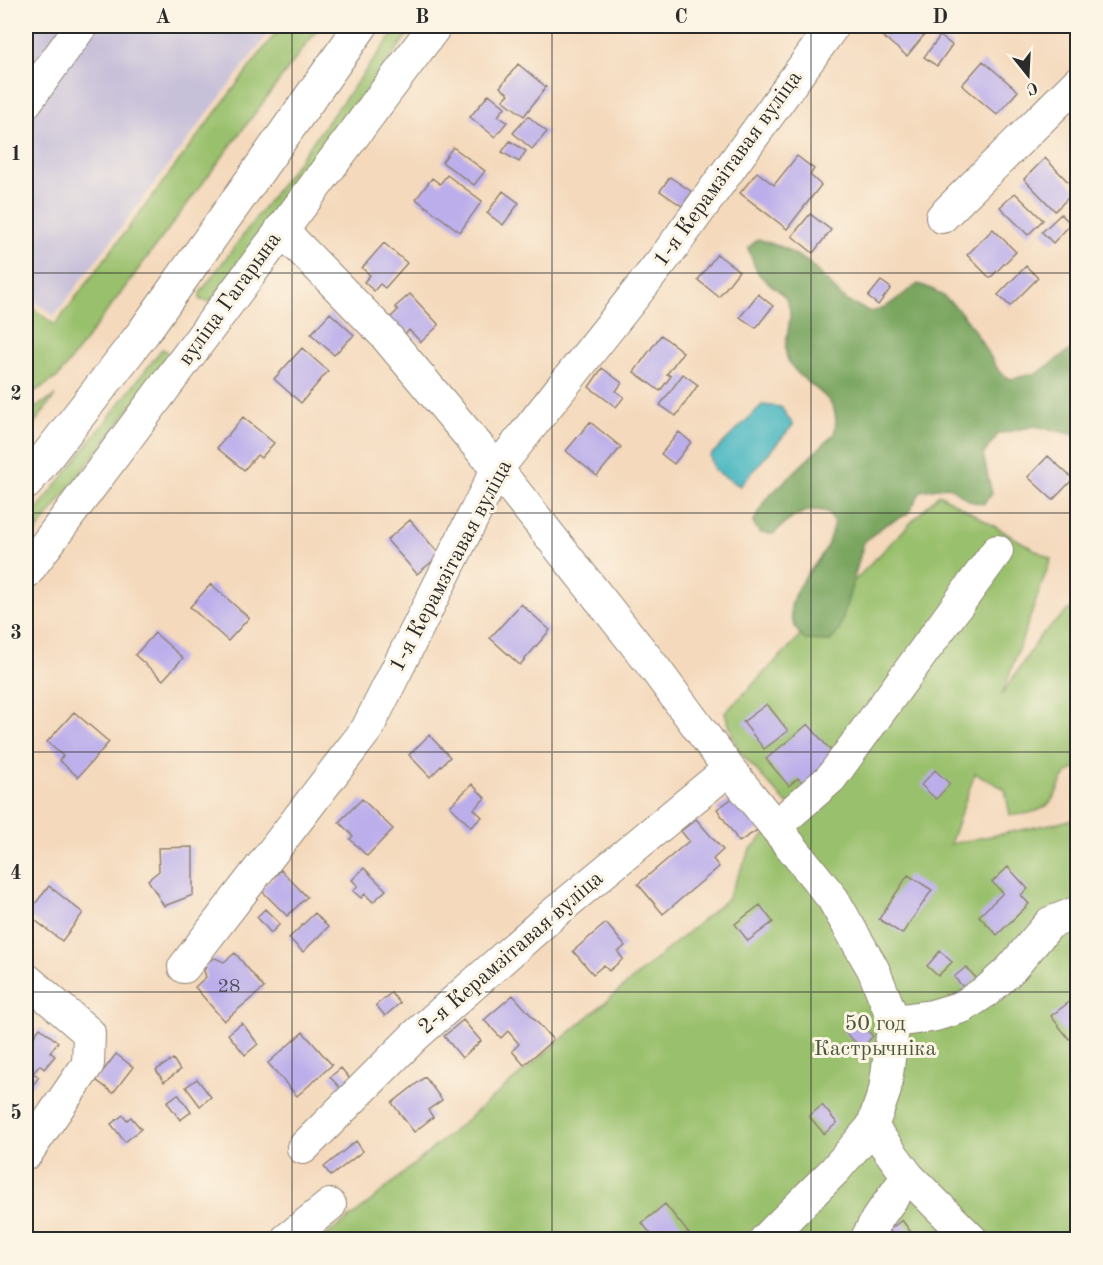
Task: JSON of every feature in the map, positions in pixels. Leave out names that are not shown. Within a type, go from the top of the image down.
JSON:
[{"type":"main road","name":"вуліца Гагарына","points":[[26,573],[435,26]]},
{"type":"main road","points":[[26,483],[144,333],[356,27]]},
{"type":"main road","points":[[181,281],[180,299],[190,313],[197,316],[214,316],[226,305]]},
{"type":"main road","points":[[144,333],[161,328],[178,335],[185,351],[180,369]]},
{"type":"street","points":[[26,102],[81,26]]},
{"type":"street","name":"1-я Керамзітавая вуліца","points":[[184,967],[367,729],[497,469],[669,252],[833,26]]},
{"type":"street","points":[[942,217],[1077,82]]},
{"type":"street","points":[[281,229],[384,334],[497,469],[656,670],[729,769],[833,899],[873,969],[894,1021],[885,1090],[872,1127],[835,1170],[765,1239]]},
{"type":"street","points":[[776,826],[831,778],[997,551]]},
{"type":"street","name":"2-я Керамзітавая вуліца","points":[[303,1148],[449,1006],[552,915],[729,769]]},
{"type":"street","points":[[894,1021],[932,1016],[962,1007],[988,990],[1011,969],[1050,923],[1077,912]]},
{"type":"street","points":[[26,979],[89,1033],[88,1064],[26,1154]]},
{"type":"street","points":[[872,1127],[908,1176],[972,1239]]},
{"type":"street","points":[[866,1239],[877,1219],[908,1176]]},
{"type":"street","points":[[286,1239],[330,1205]]},
{"type":"shaded area","points":[[26,26],[274,26],[54,316],[26,295]]},
{"type":"green space","points":[[281,26],[320,26],[58,377],[26,397],[26,303],[55,325]]},
{"type":"green space","points":[[399,26],[414,26],[210,302],[200,300],[200,293]]},
{"type":"green space","points":[[758,239],[784,248],[808,262],[846,301],[871,312],[884,308],[918,284],[932,290],[956,308],[976,332],[1000,373],[1011,379],[1038,373],[1077,345],[1077,435],[1035,426],[998,434],[983,455],[992,494],[983,504],[970,501],[948,486],[921,491],[908,514],[885,525],[864,542],[839,631],[830,641],[805,640],[795,628],[791,616],[791,604],[795,594],[828,544],[834,523],[828,512],[812,510],[805,512],[785,523],[773,534],[760,533],[753,523],[765,500],[834,434],[836,420],[834,409],[829,401],[789,362],[786,348],[789,307],[783,295],[759,274],[756,268],[748,248]]},
{"type":"green space","points":[[162,349],[167,351],[169,357],[26,545],[26,524]]},
{"type":"green space","points":[[55,396],[26,434],[26,413]]},
{"type":"green space","name":"50 год Кастрычніка","points":[[939,494],[1051,559],[1002,695],[1041,635],[1077,603],[1077,768],[1068,772],[1051,802],[1043,808],[1029,813],[1010,815],[1005,789],[975,773],[950,844],[1077,819],[1077,1239],[320,1240],[359,1211],[727,899],[750,850],[791,808],[738,750],[725,713]]},
{"type":"water","points":[[762,405],[781,407],[793,425],[740,486],[714,470],[710,456]]},
{"type":"building","points":[[890,26],[927,26],[930,28],[907,56],[882,36]]},
{"type":"building","points":[[940,36],[952,45],[937,66],[924,57]]},
{"type":"building","points":[[983,61],[1018,91],[997,115],[962,85]]},
{"type":"building","points":[[518,64],[546,87],[524,116],[503,100],[509,94],[500,87]]},
{"type":"building","points":[[489,94],[505,107],[498,116],[507,122],[495,137],[470,117]]},
{"type":"building","points":[[528,116],[547,132],[532,149],[513,133]]},
{"type":"building","points":[[510,141],[526,151],[519,162],[502,152]]},
{"type":"building","points":[[453,147],[485,171],[474,185],[442,162]]},
{"type":"building","points":[[797,156],[814,169],[810,175],[821,185],[787,229],[740,193],[757,172],[774,185]]},
{"type":"building","points":[[1045,158],[1076,190],[1055,211],[1024,179]]},
{"type":"building","points":[[447,175],[482,201],[460,232],[416,199],[432,178],[440,184]]},
{"type":"building","points":[[670,177],[692,192],[682,206],[660,191]]},
{"type":"building","points":[[503,191],[519,203],[503,225],[487,213]]},
{"type":"building","points":[[1015,193],[1043,220],[1028,235],[1000,207]]},
{"type":"building","points":[[810,214],[831,230],[813,253],[792,236]]},
{"type":"building","points":[[1061,214],[1071,224],[1053,243],[1042,232]]},
{"type":"building","points":[[993,229],[1016,252],[990,278],[967,255]]},
{"type":"building","points":[[384,243],[407,263],[385,288],[380,284],[374,291],[364,282],[370,275],[362,268]]},
{"type":"building","points":[[717,254],[739,271],[719,297],[698,280]]},
{"type":"building","points":[[1026,266],[1038,278],[1010,306],[998,295]]},
{"type":"building","points":[[881,281],[891,288],[878,305],[868,297]]},
{"type":"building","points":[[410,294],[439,325],[421,342],[409,330],[402,337],[387,321],[398,310],[395,307]]},
{"type":"building","points":[[758,294],[773,306],[756,328],[740,317]]},
{"type":"building","points":[[330,313],[354,335],[334,355],[311,334]]},
{"type":"building","points":[[661,335],[683,352],[667,374],[671,376],[660,391],[634,372]]},
{"type":"building","points":[[302,348],[328,371],[301,403],[274,379]]},
{"type":"building","points":[[602,368],[622,383],[616,391],[624,397],[616,407],[589,387]]},
{"type":"building","points":[[683,374],[698,385],[676,416],[660,405]]},
{"type":"building","points":[[243,417],[274,443],[261,458],[257,455],[244,470],[217,448]]},
{"type":"building","points":[[590,422],[621,447],[597,476],[566,451]]},
{"type":"building","points":[[679,432],[691,442],[674,464],[661,454]]},
{"type":"building","points":[[1048,456],[1073,479],[1053,500],[1028,477]]},
{"type":"building","points":[[410,520],[440,555],[417,574],[387,540]]},
{"type":"building","points":[[211,584],[249,618],[228,641],[190,607]]},
{"type":"building","points":[[521,604],[550,630],[520,665],[490,638]]},
{"type":"building","points":[[155,633],[183,658],[163,680],[135,655]]},
{"type":"building","points":[[767,704],[788,731],[764,749],[743,722]]},
{"type":"building","points":[[74,712],[109,742],[78,777],[59,760],[63,756],[47,742]]},
{"type":"building","points":[[808,724],[837,758],[805,786],[798,778],[789,786],[766,759]]},
{"type":"building","points":[[429,735],[450,757],[430,777],[409,755]]},
{"type":"building","points":[[935,770],[950,784],[936,799],[921,785]]},
{"type":"building","points":[[472,784],[485,798],[474,809],[482,817],[471,827],[450,806]]},
{"type":"building","points":[[736,796],[759,829],[739,842],[717,809]]},
{"type":"building","points":[[362,799],[393,829],[367,856],[350,839],[353,836],[339,822]]},
{"type":"building","points":[[696,819],[723,850],[713,859],[719,867],[663,914],[638,884],[689,841],[681,831]]},
{"type":"building","points":[[193,847],[193,895],[164,906],[148,880],[159,871],[158,848]]},
{"type":"building","points":[[1008,867],[1028,889],[1021,895],[1029,904],[997,935],[979,916],[1003,893],[992,882]]},
{"type":"building","points":[[364,868],[386,890],[373,902],[365,894],[361,898],[353,891],[358,886],[352,880]]},
{"type":"building","points":[[281,870],[307,897],[287,916],[261,890]]},
{"type":"building","points":[[908,875],[932,890],[902,934],[879,919]]},
{"type":"building","points":[[49,886],[83,913],[62,941],[27,914]]},
{"type":"building","points":[[760,905],[773,922],[748,941],[735,924]]},
{"type":"building","points":[[265,909],[280,924],[271,933],[257,917]]},
{"type":"building","points":[[315,913],[328,927],[303,952],[289,938]]},
{"type":"building","points":[[606,923],[625,946],[618,952],[623,959],[609,971],[604,965],[593,974],[573,951]]},
{"type":"building","points":[[940,951],[952,962],[938,976],[927,966]]},
{"type":"building","points":[[235,953],[264,988],[224,1021],[195,987],[206,977],[204,971],[208,961],[215,958],[224,962]]},
{"type":"building","points":[[966,967],[977,979],[965,989],[954,977]]},
{"type":"building","points":[[391,993],[400,1003],[385,1016],[376,1005]]},
{"type":"building","points":[[513,995],[553,1040],[524,1065],[512,1051],[519,1044],[508,1031],[501,1038],[484,1020]]},
{"type":"building","points":[[1072,1000],[1078,1007],[1078,1032],[1069,1039],[1051,1016]]},
{"type":"building","points":[[855,1019],[873,1036],[862,1048],[843,1031]]},
{"type":"building","points":[[463,1020],[481,1041],[462,1058],[444,1036]]},
{"type":"building","points":[[242,1023],[258,1044],[245,1055],[228,1034]]},
{"type":"building","points":[[40,1028],[58,1042],[50,1052],[55,1056],[44,1069],[40,1065],[33,1073],[39,1077],[32,1086],[27,1082],[26,1084],[26,1029],[34,1036]]},
{"type":"building","points":[[303,1032],[332,1065],[297,1096],[268,1063]]},
{"type":"building","points":[[116,1054],[133,1067],[113,1093],[96,1080]]},
{"type":"building","points":[[173,1059],[180,1070],[164,1082],[156,1070]]},
{"type":"building","points":[[341,1068],[354,1084],[344,1092],[330,1077]]},
{"type":"building","points":[[425,1077],[442,1100],[428,1110],[433,1117],[414,1132],[392,1103]]},
{"type":"building","points":[[197,1079],[211,1097],[200,1106],[186,1087]]},
{"type":"building","points":[[178,1094],[191,1112],[180,1120],[167,1102]]},
{"type":"building","points":[[822,1105],[837,1123],[824,1134],[809,1116]]},
{"type":"building","points":[[123,1115],[127,1120],[131,1117],[141,1129],[125,1142],[111,1124]]},
{"type":"building","points":[[356,1141],[363,1151],[331,1176],[324,1167]]},
{"type":"building","points":[[665,1204],[694,1240],[656,1240],[642,1223]]},
{"type":"building","points":[[902,1220],[913,1235],[908,1240],[896,1240],[889,1230]]}]
